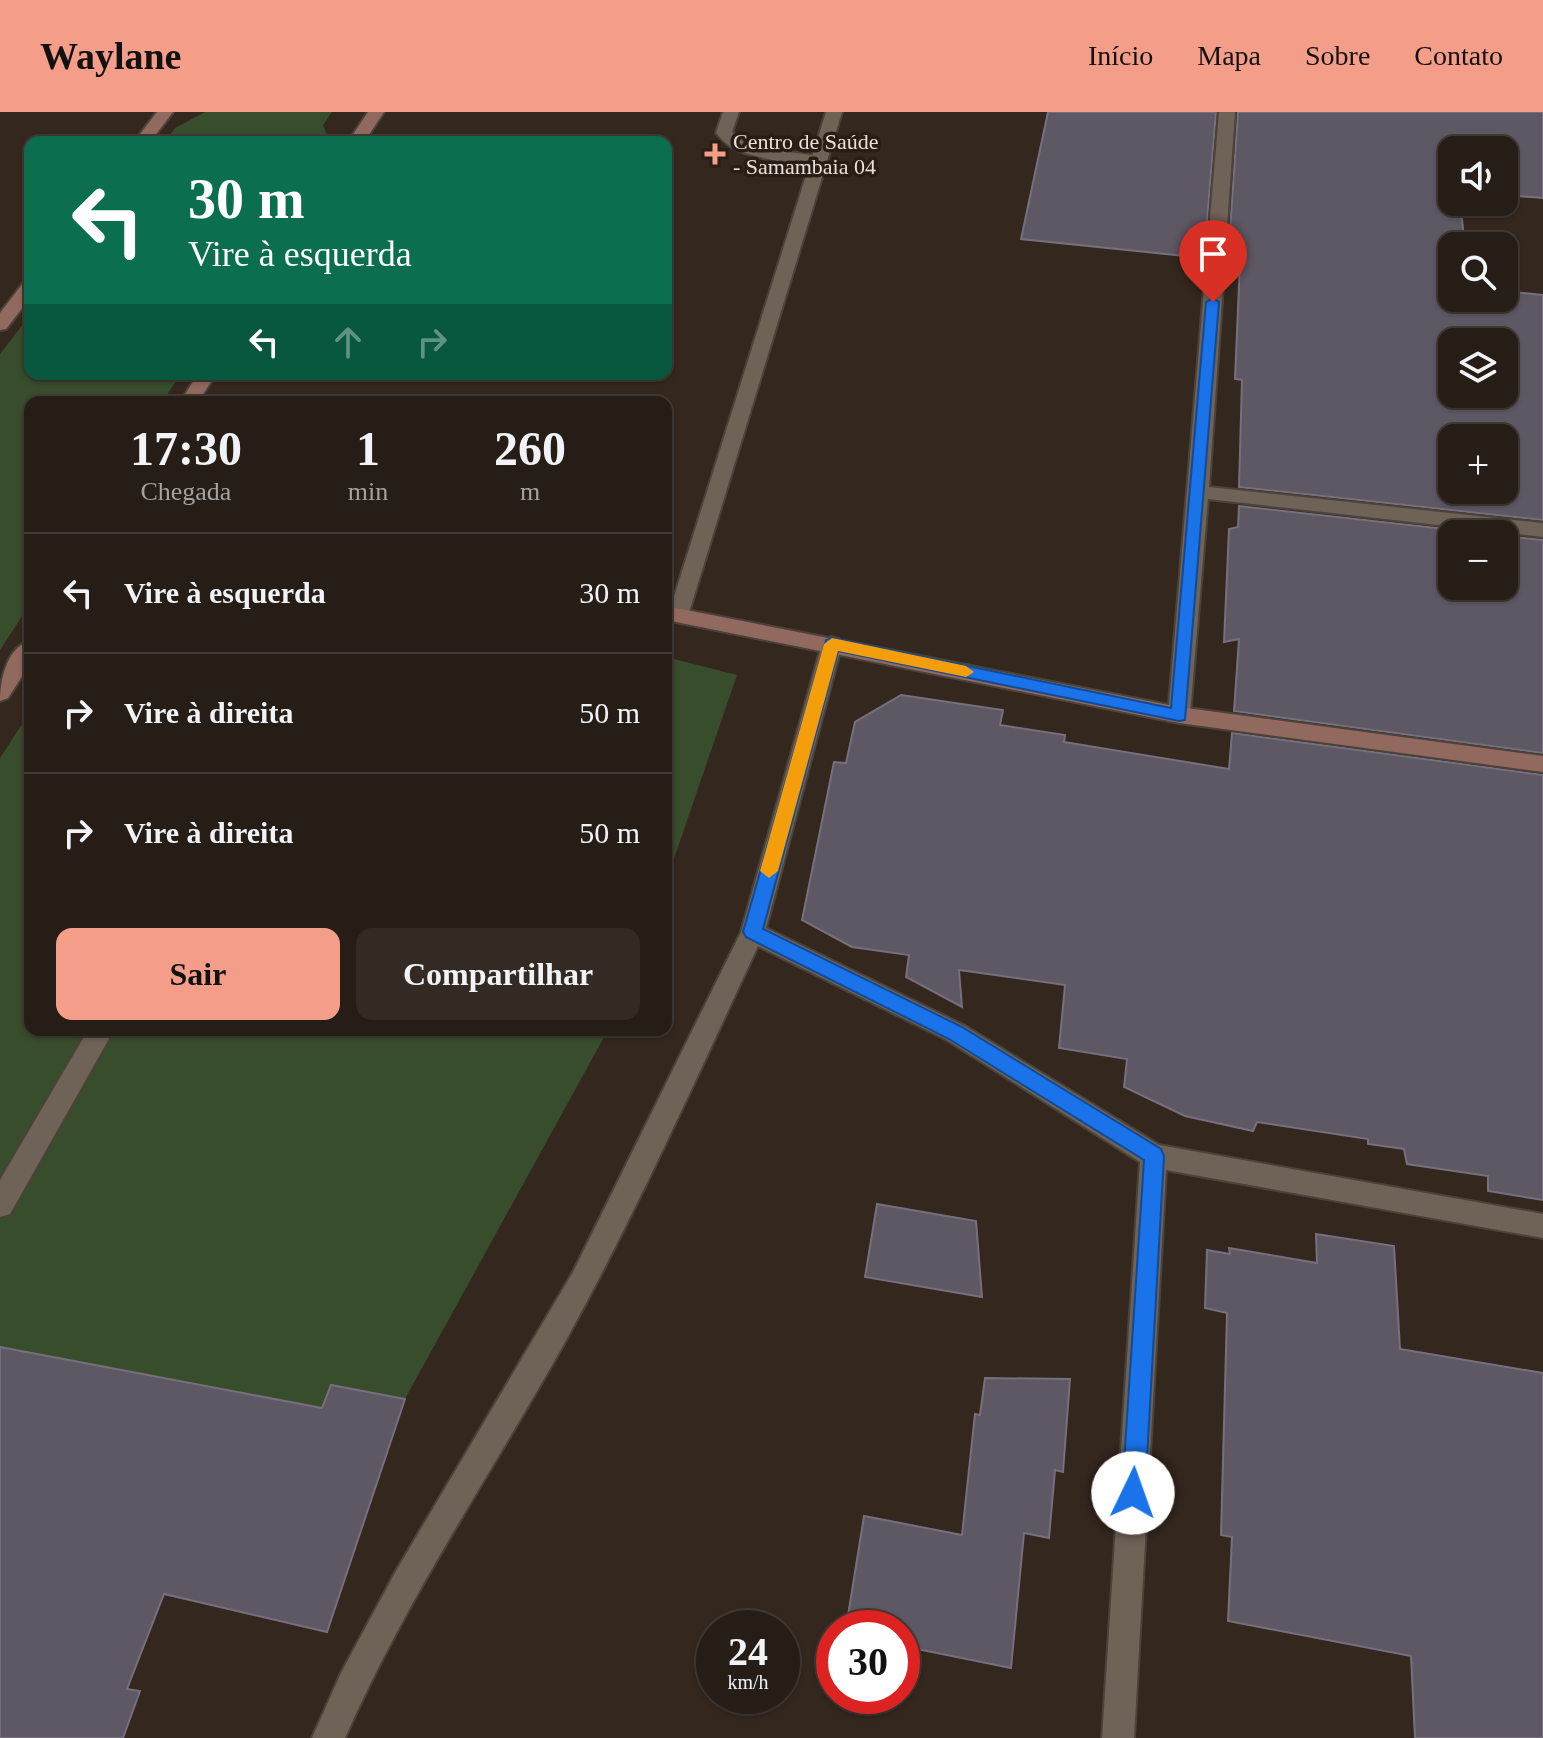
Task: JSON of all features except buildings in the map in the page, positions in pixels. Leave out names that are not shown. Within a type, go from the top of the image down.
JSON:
[{"type":"street","points":[[147,136],[165,112]]},
{"type":"street","points":[[360,136],[376,112]]},
{"type":"street","points":[[731,112],[724,133],[732,143],[818,161]]},
{"type":"street","points":[[834,112],[672,614],[1179,715],[1543,764]]},
{"type":"street","points":[[1179,715],[1227,112]]},
{"type":"street","points":[[0,325],[24,294]]},
{"type":"street","points":[[1199,492],[1543,530]]},
{"type":"street","points":[[328,1738],[418,1563],[557,1329],[753,932],[832,644]]},
{"type":"street","points":[[0,693],[24,657]]},
{"type":"street","points":[[753,932],[956,1033],[1154,1156],[1543,1226]]},
{"type":"street","points":[[0,1205],[98,1036]]},
{"type":"street","points":[[1118,1738],[1154,1156]]},
{"type":"green space","points":[[205,112],[332,112],[323,125],[328,136],[169,136],[175,128]]},
{"type":"green space","points":[[24,323],[24,380],[177,380],[166,396],[24,396],[24,613],[0,650],[0,354]]},
{"type":"green space","points":[[672,659],[737,675],[672,865]]},
{"type":"green space","points":[[24,721],[24,1036],[605,1036],[301,1588],[0,1567],[0,758]]},
{"type":"slow traffic","points":[[769,871],[832,644],[966,672]]},
{"type":"place","name":"Centro de Saúde - Samambaia 04","points":[[715,154]]},
{"type":"route","points":[[1133,1493],[1154,1156],[956,1033],[753,932],[832,644],[1179,715],[1213,302]]}]
